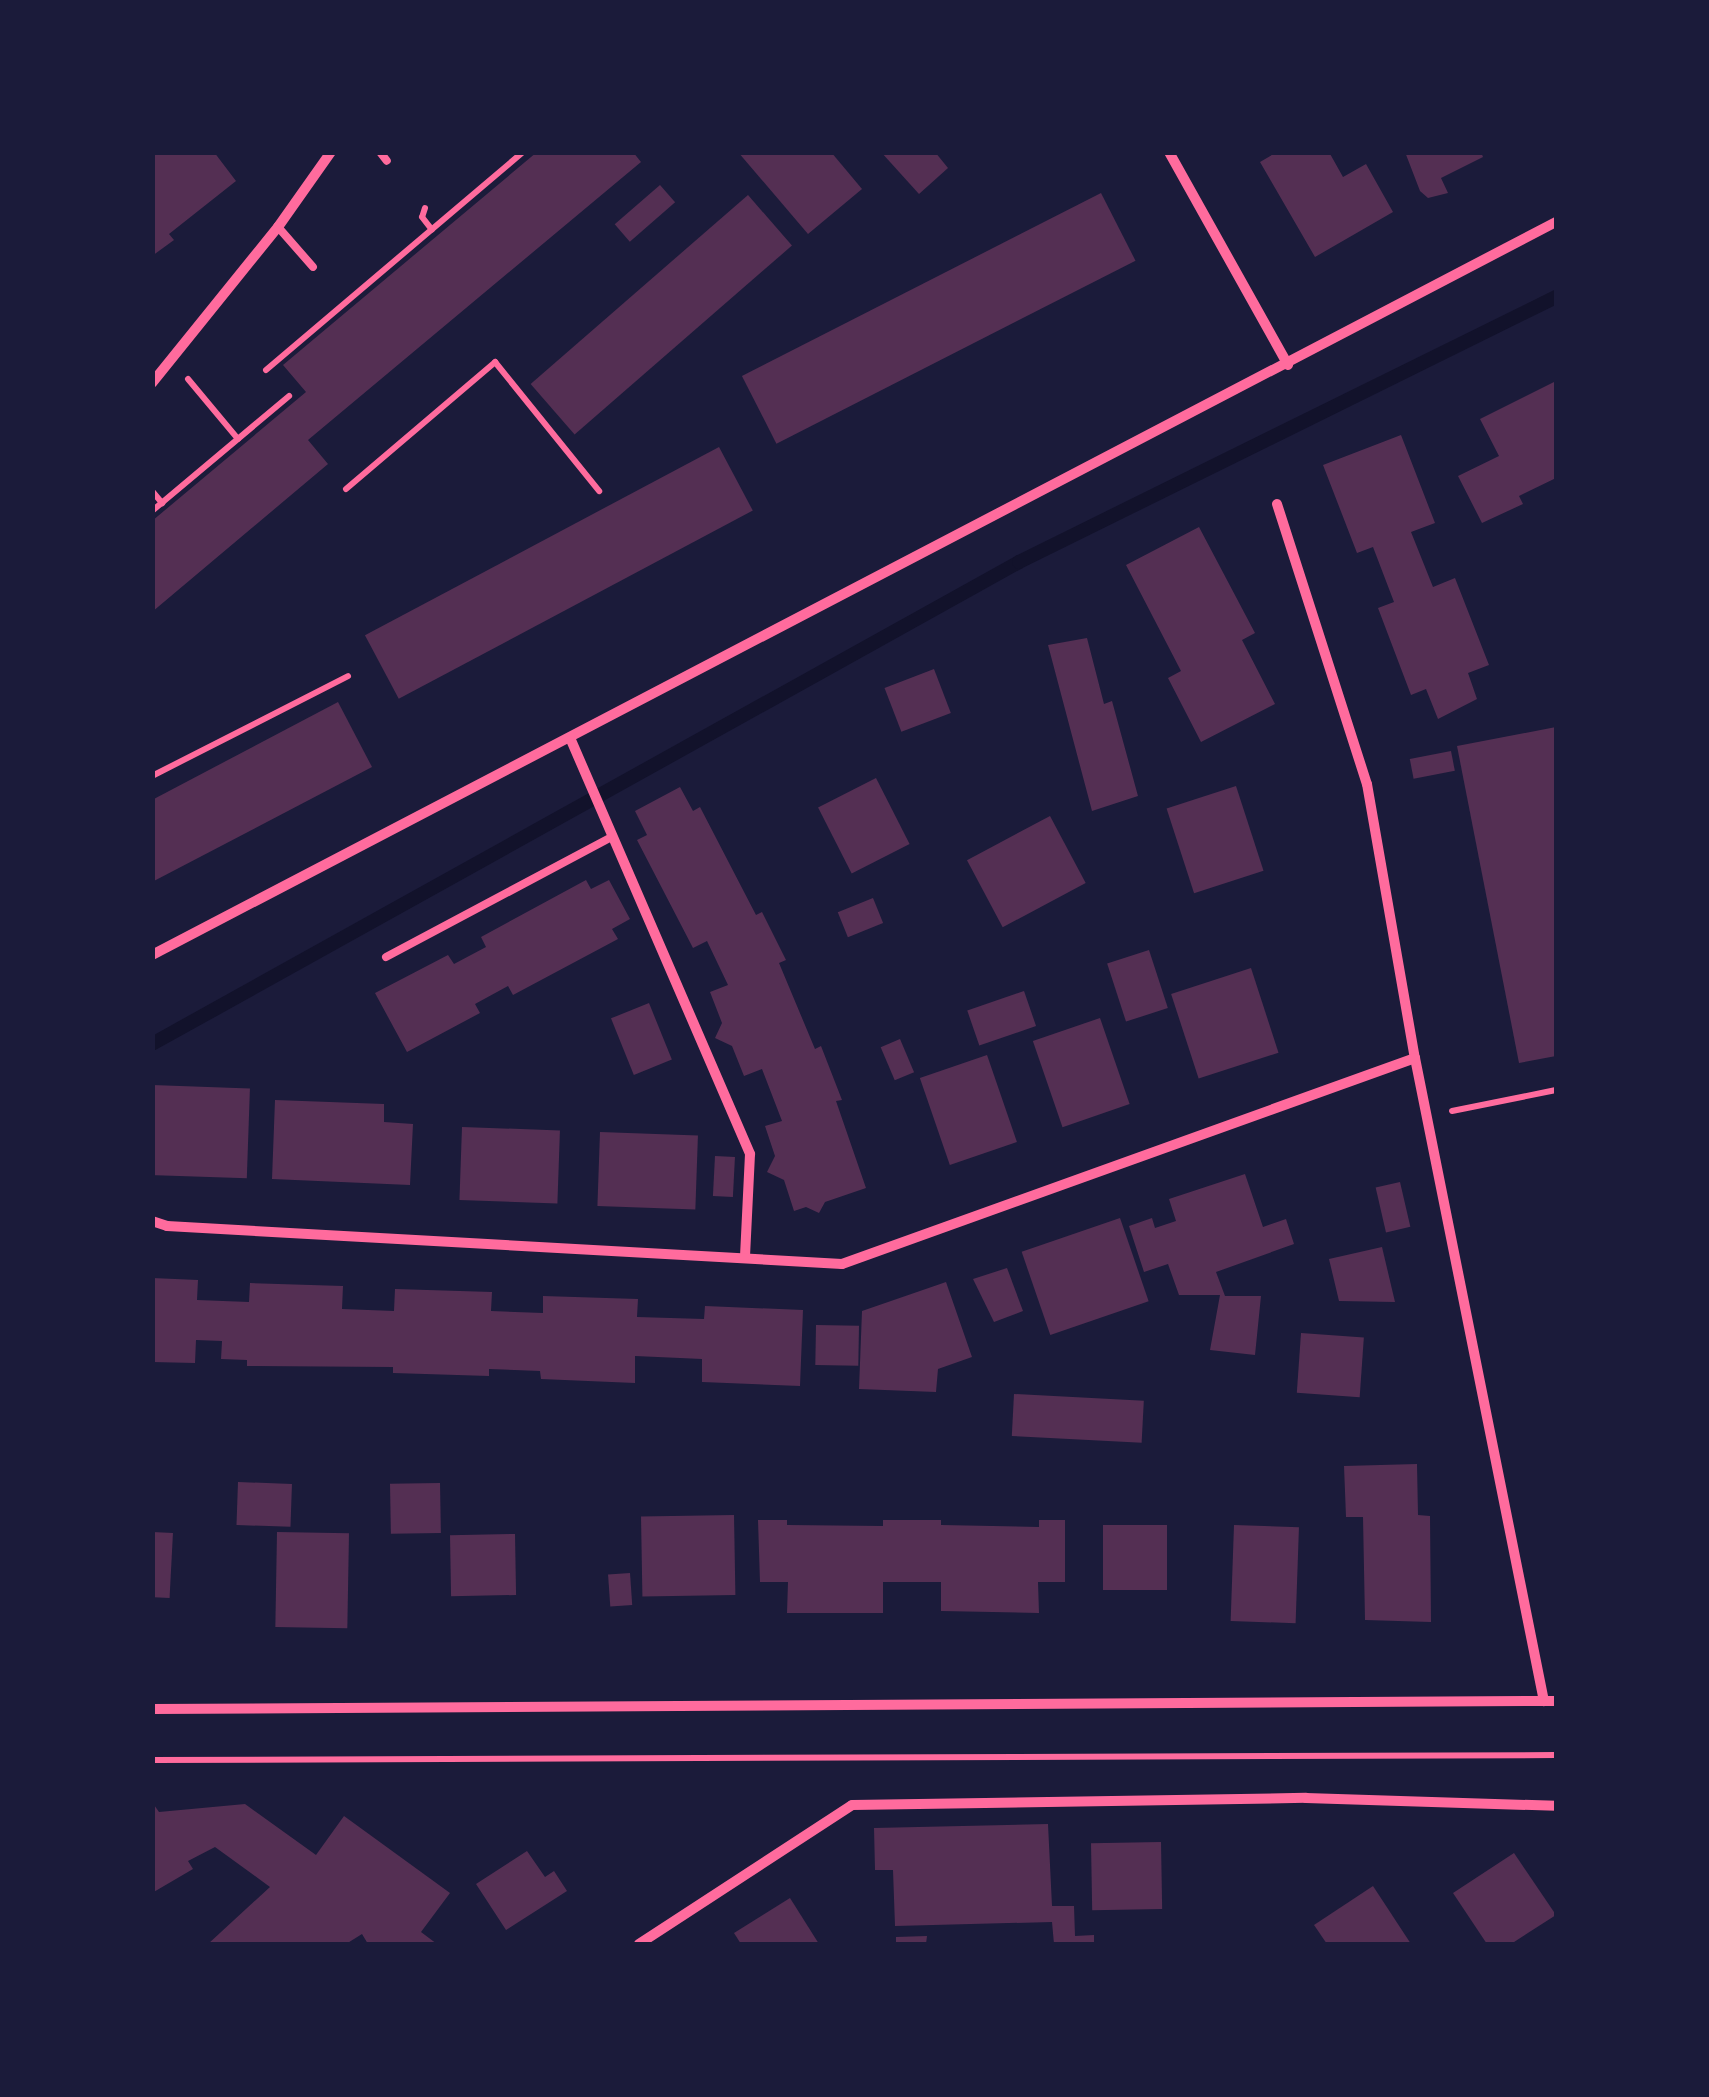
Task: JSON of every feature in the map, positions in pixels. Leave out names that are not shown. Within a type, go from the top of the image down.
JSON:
[{"type":"street","points":[[152,382],[278,227],[331,152]]},
{"type":"street","points":[[1170,152],[1288,365]]},
{"type":"street","points":[[152,955],[571,740],[1556,222]]},
{"type":"street","points":[[152,1709],[1550,1701],[1426,1116],[1367,784],[1277,504]]},
{"type":"street","points":[[571,740],[750,1154],[745,1257]]},
{"type":"street","points":[[152,1221],[166,1226],[842,1264],[1415,1058]]},
{"type":"street","points":[[639,1944],[852,1806],[1306,1798],[1556,1806]]},
{"type":"lane","points":[[380,152],[387,161]]},
{"type":"lane","points":[[278,227],[313,267]]},
{"type":"lane","points":[[386,956],[612,837]]},
{"type":"path","points":[[266,370],[523,152]]},
{"type":"path","points":[[425,208],[422,216],[432,230]]},
{"type":"path","points":[[337,296],[344,304]]},
{"type":"path","points":[[172,360],[238,439]]},
{"type":"path","points":[[346,489],[495,362],[600,491]]},
{"type":"path","points":[[152,511],[290,396]]},
{"type":"path","points":[[152,491],[162,503]]},
{"type":"path","points":[[152,776],[348,676]]},
{"type":"path","points":[[1426,1116],[1556,1090]]},
{"type":"path","points":[[152,1760],[1556,1755]]},
{"type":"building","points":[[152,152],[214,152],[236,181],[169,234],[174,240],[152,256]]},
{"type":"building","points":[[537,152],[633,152],[641,162],[308,440],[328,464],[152,612],[152,521],[306,392],[283,365]]},
{"type":"building","points":[[738,152],[831,152],[862,189],[808,234]]},
{"type":"building","points":[[881,152],[935,152],[948,168],[919,194]]},
{"type":"building","points":[[1277,152],[1329,152],[1343,177],[1366,164],[1393,212],[1315,257],[1260,162]]},
{"type":"building","points":[[1405,152],[1481,152],[1483,157],[1441,178],[1448,193],[1428,198],[1420,191]]},
{"type":"building","points":[[660,185],[675,202],[630,242],[615,224]]},
{"type":"building","points":[[1101,193],[1136,261],[776,444],[742,376]]},
{"type":"building","points":[[748,195],[792,246],[575,435],[531,384]]},
{"type":"building","points":[[1556,381],[1556,478],[1519,496],[1523,504],[1482,523],[1458,476],[1499,456],[1480,419]]},
{"type":"building","points":[[1401,435],[1435,523],[1411,532],[1433,587],[1455,578],[1489,665],[1468,673],[1477,699],[1438,719],[1426,689],[1411,695],[1378,608],[1394,602],[1373,547],[1357,553],[1323,465]]},
{"type":"building","points":[[719,447],[753,511],[399,699],[365,635]]},
{"type":"building","points":[[1199,527],[1255,633],[1242,640],[1275,704],[1201,742],[1168,678],[1181,671],[1126,565]]},
{"type":"building","points":[[1087,638],[1104,704],[1112,701],[1138,796],[1092,811],[1048,645]]},
{"type":"building","points":[[934,669],[951,713],[901,732],[885,688]]},
{"type":"building","points":[[338,702],[372,767],[152,882],[152,800]]},
{"type":"building","points":[[1556,727],[1556,1056],[1519,1063],[1457,746]]},
{"type":"building","points":[[1451,751],[1455,771],[1414,779],[1410,759]]},
{"type":"building","points":[[876,778],[910,844],[852,873],[818,808]]},
{"type":"building","points":[[1236,786],[1264,871],[1194,893],[1167,809]]},
{"type":"building","points":[[680,787],[693,811],[700,807],[756,915],[762,912],[786,960],[779,963],[815,1049],[821,1046],[842,1100],[836,1101],[866,1188],[825,1202],[819,1213],[806,1207],[794,1211],[784,1180],[767,1172],[775,1156],[765,1126],[782,1121],[762,1069],[744,1076],[732,1046],[715,1038],[722,1023],[710,992],[728,985],[707,941],[693,948],[637,840],[647,835],[635,811]]},
{"type":"building","points":[[1050,816],[1086,883],[1003,927],[967,860]]},
{"type":"building","points":[[586,880],[591,889],[609,880],[630,919],[612,929],[618,939],[513,995],[508,986],[475,1004],[480,1013],[407,1052],[375,993],[448,955],[454,964],[486,947],[481,937]]},
{"type":"building","points":[[873,898],[883,923],[848,937],[838,912]]},
{"type":"building","points":[[1149,950],[1168,1008],[1126,1022],[1107,964]]},
{"type":"building","points":[[1251,968],[1279,1053],[1199,1079],[1171,994]]},
{"type":"building","points":[[1024,991],[1036,1026],[979,1046],[967,1011]]},
{"type":"building","points":[[649,1003],[672,1060],[634,1075],[611,1018]]},
{"type":"building","points":[[1100,1018],[1130,1104],[1062,1127],[1033,1041]]},
{"type":"building","points":[[900,1039],[914,1072],[895,1080],[881,1047]]},
{"type":"building","points":[[987,1055],[1017,1142],[950,1165],[920,1078]]},
{"type":"building","points":[[152,1085],[250,1088],[247,1178],[152,1175]]},
{"type":"building","points":[[275,1100],[384,1104],[384,1122],[413,1124],[410,1185],[272,1179]]},
{"type":"building","points":[[462,1127],[560,1130],[557,1203],[459,1200]]},
{"type":"building","points":[[600,1132],[698,1135],[695,1209],[597,1206]]},
{"type":"building","points":[[715,1156],[735,1157],[733,1197],[713,1196]]},
{"type":"building","points":[[1245,1174],[1263,1227],[1286,1219],[1294,1244],[1216,1272],[1225,1296],[1261,1296],[1255,1355],[1210,1350],[1220,1295],[1179,1295],[1168,1264],[1144,1272],[1129,1226],[1152,1218],[1155,1228],[1176,1221],[1169,1199]]},
{"type":"building","points":[[1400,1182],[1410,1227],[1386,1232],[1376,1188]]},
{"type":"building","points":[[1120,1218],[1149,1301],[1050,1335],[1022,1252]]},
{"type":"building","points":[[1382,1247],[1395,1302],[1339,1301],[1329,1259]]},
{"type":"building","points":[[1007,1268],[1023,1311],[994,1322],[973,1279]]},
{"type":"building","points":[[152,1278],[198,1280],[197,1300],[249,1302],[250,1283],[343,1286],[342,1309],[394,1311],[395,1289],[492,1292],[491,1311],[543,1313],[543,1296],[638,1299],[637,1317],[704,1319],[705,1306],[803,1310],[800,1386],[702,1382],[702,1359],[635,1356],[635,1383],[541,1379],[540,1371],[489,1369],[489,1376],[393,1373],[393,1367],[247,1366],[247,1360],[221,1359],[222,1341],[196,1340],[195,1363],[152,1362]]},
{"type":"building","points":[[946,1282],[972,1357],[938,1369],[936,1392],[859,1389],[862,1311]]},
{"type":"building","points":[[816,1325],[859,1326],[858,1366],[815,1365]]},
{"type":"building","points":[[1301,1333],[1364,1337],[1360,1397],[1297,1393]]},
{"type":"building","points":[[1014,1394],[1144,1401],[1142,1443],[1012,1436]]},
{"type":"building","points":[[1417,1464],[1418,1515],[1430,1516],[1431,1622],[1365,1620],[1363,1517],[1346,1517],[1344,1466]]},
{"type":"building","points":[[238,1482],[292,1484],[290,1527],[236,1525]]},
{"type":"building","points":[[440,1483],[441,1533],[391,1534],[390,1484]]},
{"type":"building","points":[[734,1515],[735,1595],[642,1597],[641,1517]]},
{"type":"building","points":[[758,1520],[787,1520],[787,1525],[883,1526],[883,1520],[941,1520],[941,1525],[1039,1527],[1039,1520],[1065,1520],[1065,1582],[1038,1582],[1039,1613],[941,1611],[941,1582],[883,1582],[883,1613],[787,1613],[788,1582],[760,1582]]},
{"type":"building","points":[[1103,1525],[1167,1525],[1167,1590],[1103,1590]]},
{"type":"building","points":[[1234,1525],[1299,1527],[1296,1623],[1231,1621]]},
{"type":"building","points":[[152,1532],[173,1533],[170,1598],[152,1597]]},
{"type":"building","points":[[277,1532],[349,1533],[347,1628],[275,1627]]},
{"type":"building","points":[[515,1534],[516,1595],[451,1596],[450,1535]]},
{"type":"building","points":[[630,1573],[632,1605],[610,1606],[608,1575]]},
{"type":"building","points":[[152,1802],[159,1812],[245,1804],[316,1855],[344,1816],[450,1893],[421,1932],[437,1944],[368,1944],[362,1934],[346,1944],[208,1944],[270,1887],[215,1847],[188,1861],[193,1869],[152,1893]]},
{"type":"building","points":[[1048,1824],[1052,1906],[1074,1906],[1075,1936],[1094,1935],[1094,1944],[1054,1944],[1052,1922],[895,1926],[893,1870],[875,1870],[874,1828]]},
{"type":"building","points":[[1161,1842],[1162,1909],[1092,1910],[1091,1843]]},
{"type":"building","points":[[527,1851],[545,1877],[554,1871],[567,1891],[506,1930],[476,1884]]},
{"type":"building","points":[[1514,1853],[1556,1915],[1511,1944],[1487,1944],[1453,1893]]},
{"type":"building","points":[[1373,1886],[1411,1944],[1327,1944],[1314,1925]]},
{"type":"building","points":[[790,1898],[819,1944],[741,1944],[734,1933]]},
{"type":"building","points":[[927,1936],[926,1944],[896,1944],[896,1937]]},
{"type":"waterway","points":[[152,1044],[1019,562],[1556,297]]}]
